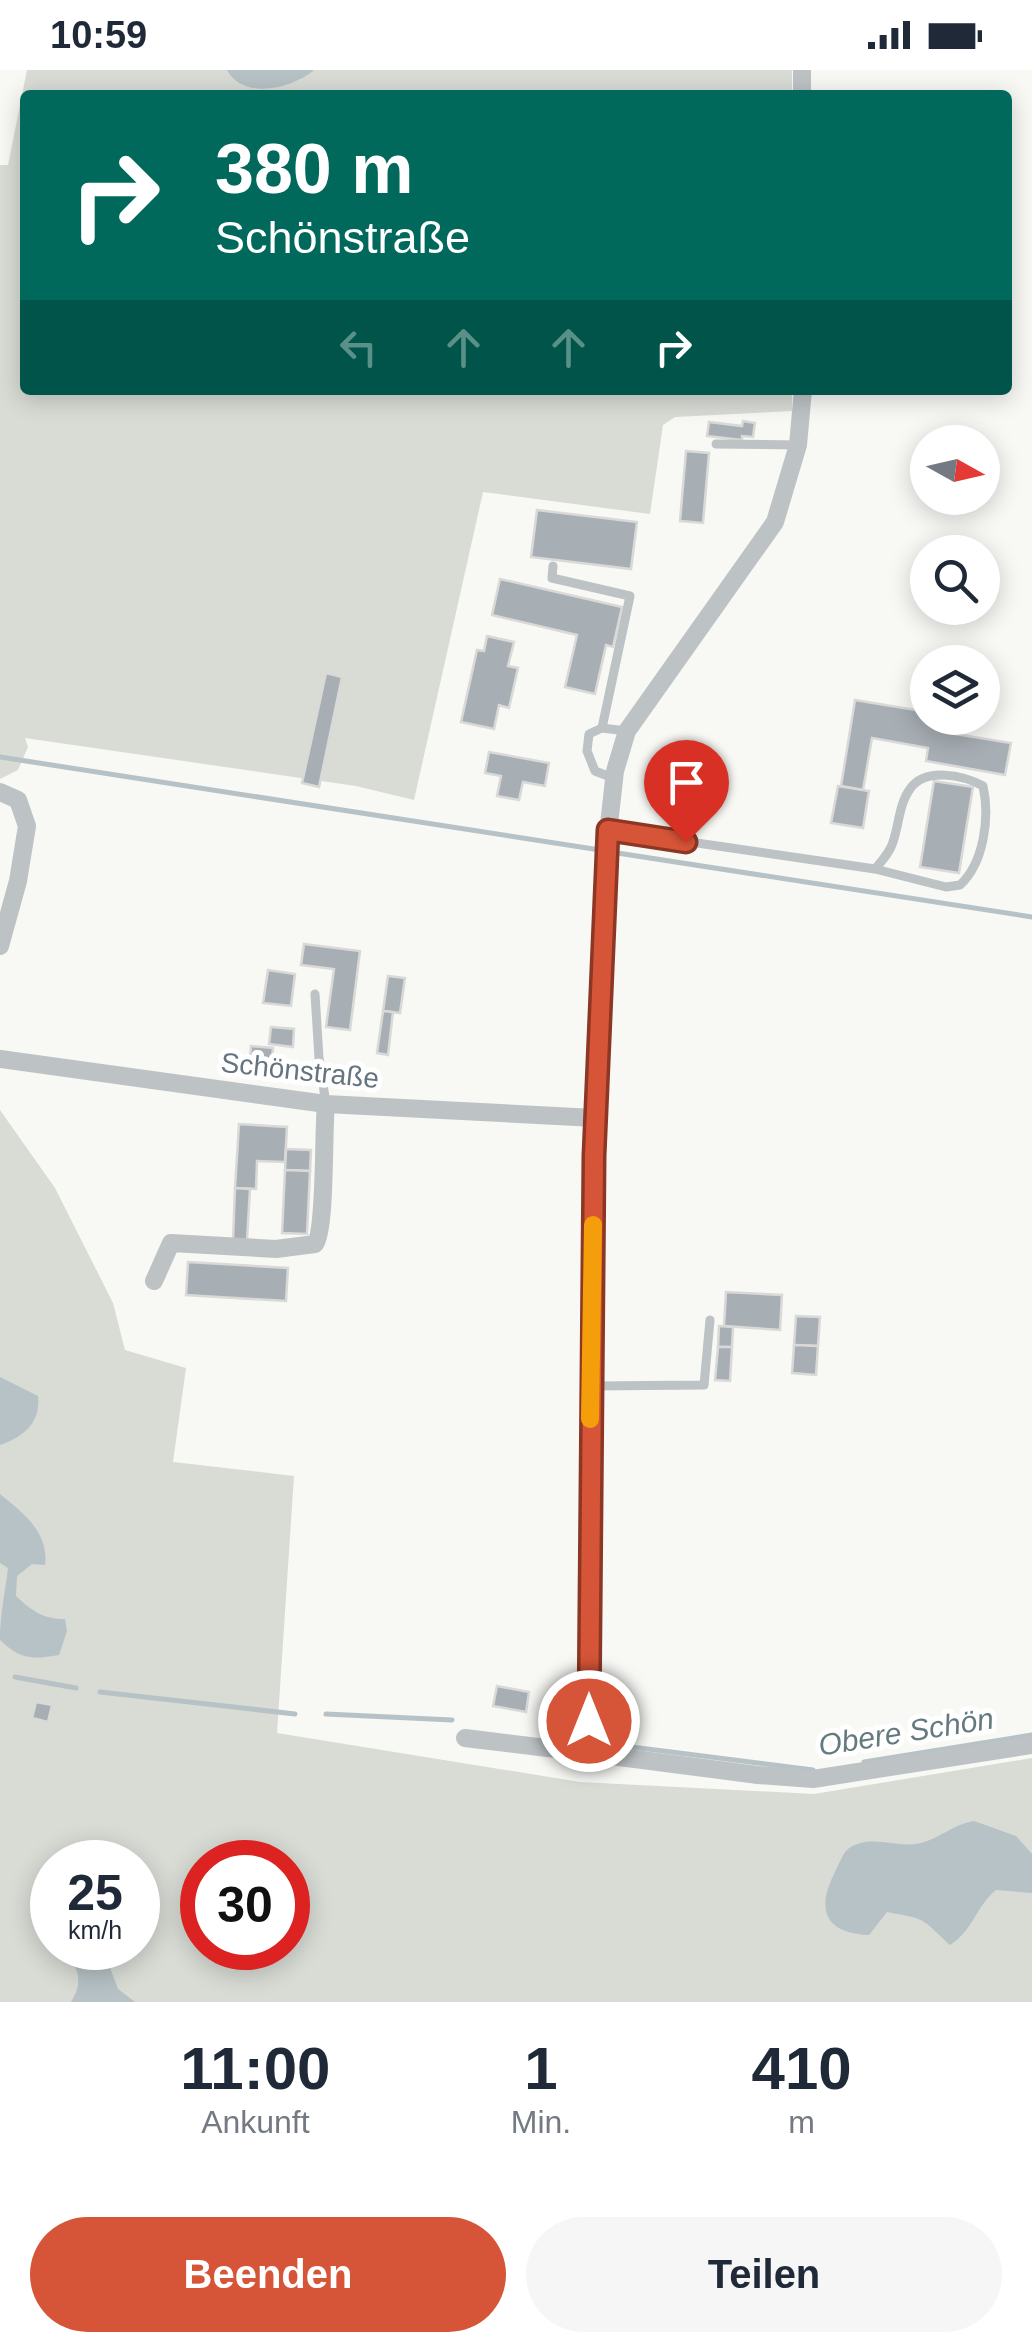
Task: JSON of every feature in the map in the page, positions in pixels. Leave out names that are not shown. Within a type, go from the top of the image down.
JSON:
[{"type":"street","points":[[588,1753],[595,1118],[607,844],[614,779],[627,731],[775,522],[798,446],[803,395]]},
{"type":"street","points":[[0,792],[18,800],[27,826],[18,881],[0,946]]},
{"type":"street","name":"Schönstraße","points":[[0,1059],[326,1104],[595,1118]]},
{"type":"street","points":[[154,1281],[171,1243],[276,1249],[315,1244],[320,1239],[326,1104]]},
{"type":"street","points":[[464,1738],[758,1776],[813,1779],[1032,1745]]},
{"type":"lane","points":[[716,444],[798,446]]},
{"type":"lane","points":[[553,566],[552,578],[630,596],[602,728]]},
{"type":"lane","points":[[614,779],[595,771],[587,751],[589,734],[602,728],[627,731]]},
{"type":"lane","points":[[607,844],[876,869],[946,887],[960,885],[974,866],[985,828],[983,786],[945,775],[926,777],[910,787],[892,847],[876,869]]},
{"type":"lane","points":[[315,994],[326,1104]]},
{"type":"lane","points":[[590,1386],[704,1386],[710,1320]]},
{"type":"shaded area","points":[[27,70],[792,70],[792,90],[23,90]]},
{"type":"shaded area","points":[[227,70],[314,70],[294,82],[256,88],[234,80]]},
{"type":"shaded area","points":[[20,105],[20,395],[792,395],[792,411],[675,417],[663,425],[650,514],[483,492],[414,800],[356,786],[25,738],[28,747],[18,770],[0,779],[0,165],[8,165]]},
{"type":"shaded area","points":[[0,1110],[55,1188],[113,1303],[125,1350],[186,1368],[173,1462],[294,1476],[277,1733],[580,1782],[814,1794],[1032,1758],[1032,2002],[0,2002]]},
{"type":"shaded area","points":[[0,1377],[38,1396],[38,1406],[29,1428],[0,1445]]},
{"type":"shaded area","points":[[0,1494],[33,1524],[43,1543],[45,1565],[32,1564],[17,1576],[16,1596],[38,1613],[65,1619],[67,1631],[59,1655],[27,1656],[0,1640],[8,1568],[0,1563]]},
{"type":"shaded area","points":[[974,1821],[1016,1836],[1032,1854],[1032,1893],[996,1890],[964,1933],[950,1945],[928,1924],[910,1917],[887,1912],[869,1935],[842,1930],[828,1917],[829,1885],[845,1853],[854,1846],[871,1842],[916,1844]]},
{"type":"shaded area","points":[[77,1970],[111,1970],[118,1989],[135,2002],[71,2002],[78,1982]]},
{"type":"building","points":[[743,421],[755,423],[753,437],[742,436],[742,440],[707,436],[709,422],[742,426]]},
{"type":"building","points":[[686,451],[709,453],[703,523],[680,521]]},
{"type":"building","points":[[537,510],[637,522],[631,569],[531,557]]},
{"type":"building","points":[[500,579],[622,607],[613,647],[606,645],[595,694],[565,687],[577,635],[492,615]]},
{"type":"building","points":[[487,636],[514,642],[508,666],[518,668],[509,708],[499,705],[494,729],[461,722],[477,650],[484,651]]},
{"type":"building","points":[[326,673],[342,677],[319,787],[302,783]]},
{"type":"building","points":[[855,700],[910,709],[910,735],[961,735],[1011,743],[1005,775],[926,761],[928,748],[872,738],[863,790],[841,786]]},
{"type":"building","points":[[489,752],[549,763],[545,786],[523,782],[519,800],[497,796],[501,776],[485,773]]},
{"type":"building","points":[[934,781],[973,787],[959,873],[920,867]]},
{"type":"building","points":[[838,786],[869,791],[863,828],[831,823]]},
{"type":"building","points":[[304,944],[360,951],[350,1030],[326,1027],[334,969],[301,965]]},
{"type":"building","points":[[268,970],[295,974],[291,1006],[263,1003]]},
{"type":"building","points":[[388,976],[405,978],[400,1013],[383,1011]]},
{"type":"building","points":[[383,1011],[393,1012],[388,1055],[377,1053]]},
{"type":"building","points":[[271,1027],[294,1029],[293,1047],[269,1044]]},
{"type":"building","points":[[251,1046],[273,1048],[271,1073],[249,1071]]},
{"type":"building","points":[[239,1124],[287,1127],[285,1162],[257,1161],[256,1189],[235,1188]]},
{"type":"building","points":[[286,1149],[311,1150],[310,1171],[285,1170]]},
{"type":"building","points":[[285,1170],[310,1171],[307,1234],[282,1233]]},
{"type":"building","points":[[235,1188],[250,1189],[247,1240],[233,1240]]},
{"type":"building","points":[[188,1262],[288,1268],[286,1301],[186,1295]]},
{"type":"building","points":[[726,1292],[782,1295],[780,1330],[724,1326]]},
{"type":"building","points":[[796,1316],[820,1317],[818,1346],[794,1345]]},
{"type":"building","points":[[719,1326],[733,1327],[732,1347],[718,1347]]},
{"type":"building","points":[[794,1345],[818,1346],[816,1375],[792,1373]]},
{"type":"building","points":[[718,1347],[732,1347],[730,1381],[715,1380]]},
{"type":"building","points":[[497,1686],[529,1692],[526,1712],[493,1706]]},
{"type":"building","points":[[36,1702],[52,1705],[48,1722],[32,1718]]},
{"type":"waterway","points":[[0,757],[600,850]]},
{"type":"waterway","points":[[611,852],[1032,917]]},
{"type":"waterway","name":"Obere Schön","points":[[15,1677],[76,1688]]},
{"type":"waterway","name":"Obere Schön","points":[[100,1692],[295,1714]]},
{"type":"waterway","name":"Obere Schön","points":[[326,1714],[452,1720]]},
{"type":"waterway","name":"Obere Schön","points":[[864,1762],[1032,1735]]},
{"type":"waterway","name":"Obere Schön","points":[[608,1744],[813,1770]]},
{"type":"slow traffic","points":[[590,1419],[593,1225]]},
{"type":"route","points":[[589,1721],[594,1156],[608,830],[686,842]]}]
